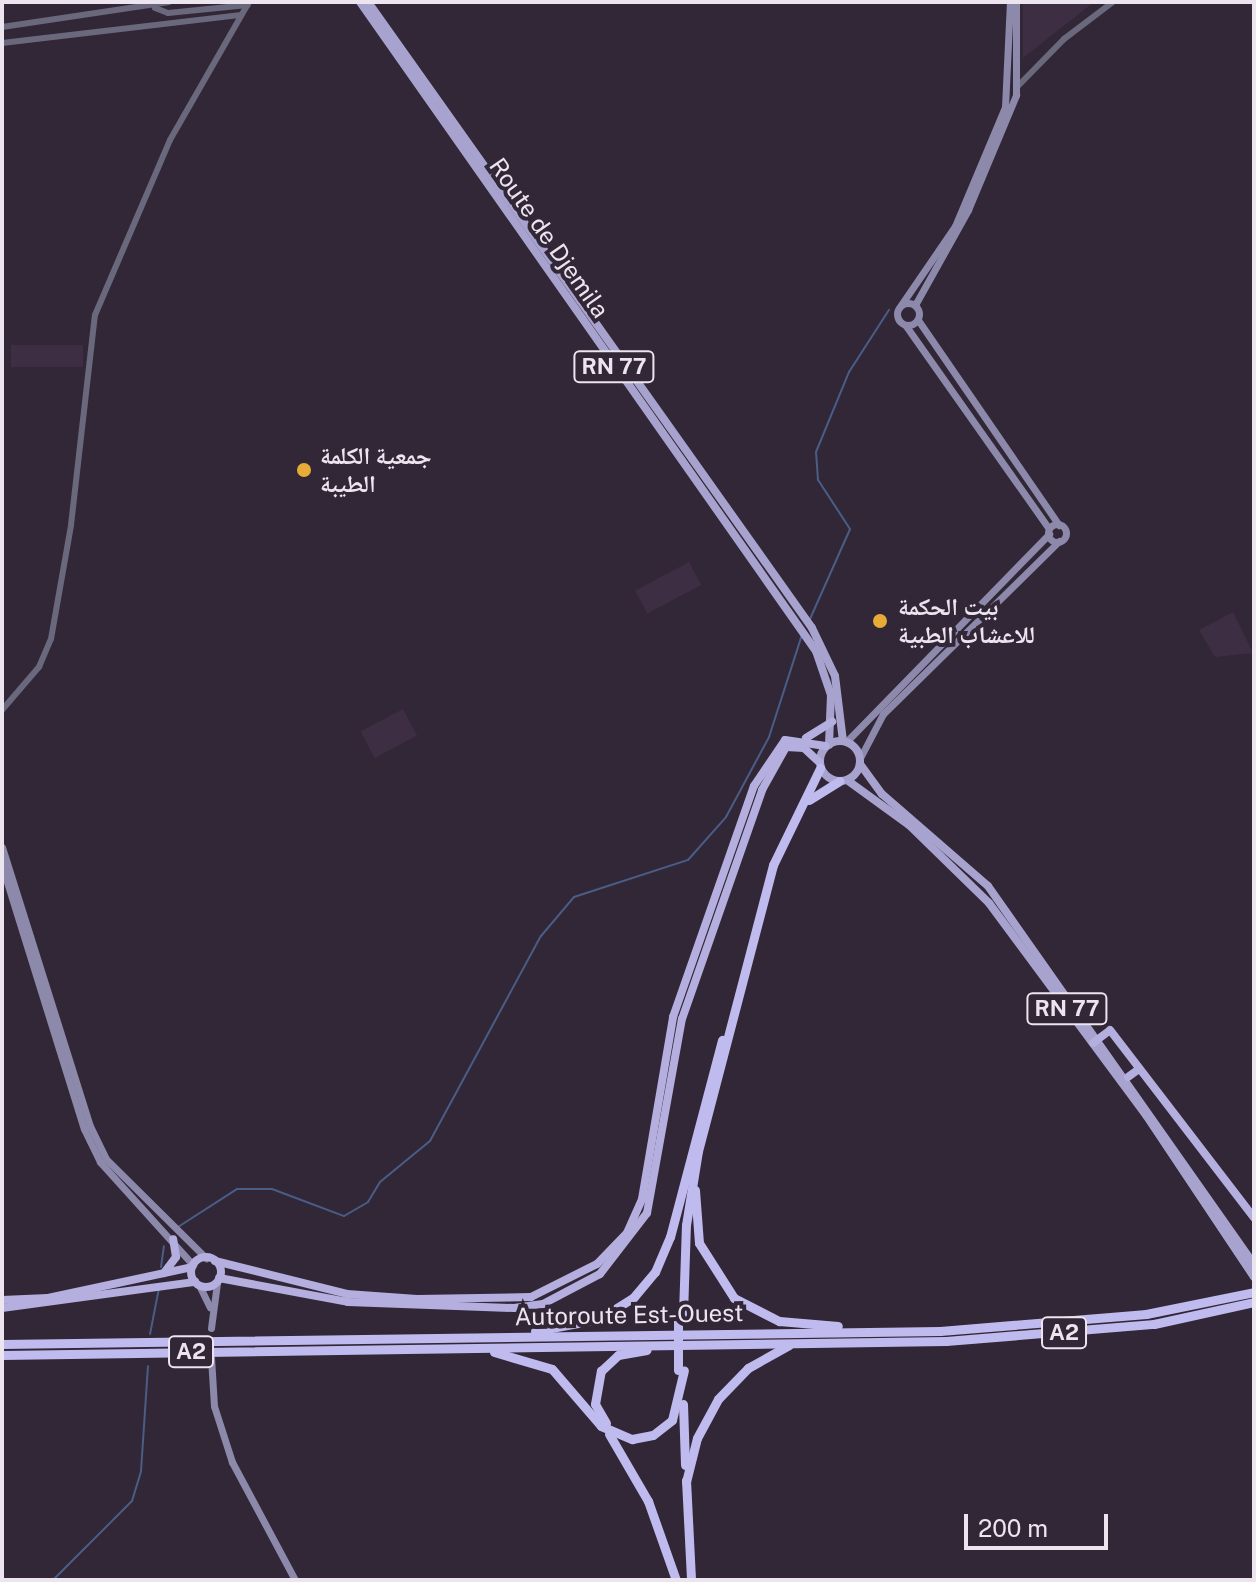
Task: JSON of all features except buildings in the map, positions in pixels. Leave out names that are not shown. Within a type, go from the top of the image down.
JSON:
[{"type":"highway","points":[[2,1300],[159,1276],[210,1259],[347,1294],[417,1299],[531,1297],[597,1264],[627,1233],[642,1199],[673,1017],[741,818],[776,745],[804,739],[832,722]]},
{"type":"highway","points":[[804,739],[827,746]]},
{"type":"highway","points":[[2,1308],[218,1280],[348,1302],[514,1308],[543,1304],[600,1274],[647,1213],[682,1019],[762,790],[786,747],[804,748],[820,765],[804,805],[773,865],[664,1256],[633,1298],[585,1323],[495,1337]]},
{"type":"highway","points":[[804,805],[844,781]]},
{"type":"highway","points":[[680,1314],[689,1199],[738,995]]},
{"type":"highway","points":[[1096,1041],[1110,1030],[1254,1218]]},
{"type":"highway","points":[[1128,1077],[1139,1069]]},
{"type":"highway","points":[[706,1125],[695,1223],[716,1278],[762,1315],[861,1331]]},
{"type":"highway","points":[[1209,1160],[1254,1226]]},
{"type":"highway","points":[[689,1164],[680,1314],[691,1580]]},
{"type":"highway","points":[[159,1276],[174,1264],[173,1239]]},
{"type":"highway","points":[[210,1259],[218,1280]]},
{"type":"highway","points":[[193,1266],[197,1283]]},
{"type":"highway","name":"Autoroute Est-Ouest","points":[[2,1344],[861,1331],[1109,1318],[1254,1292]]},
{"type":"highway","name":"Autoroute Est-Ouest","points":[[2,1355],[794,1343],[1082,1332],[1254,1302]]},
{"type":"highway","points":[[686,1482],[697,1438],[718,1399],[748,1368],[794,1343]]},
{"type":"highway","points":[[674,1345],[618,1355],[607,1364],[594,1392],[600,1416],[622,1432],[655,1429],[671,1411],[681,1370]]},
{"type":"highway","points":[[459,1348],[540,1362],[607,1431],[648,1501],[676,1580]]},
{"type":"highway","points":[[607,1431],[632,1439],[653,1435],[672,1420],[682,1396]]},
{"type":"main road","name":"Route de Djemila","points":[[360,2],[816,651],[832,722],[820,765]]},
{"type":"main road","points":[[368,2],[812,628],[835,676],[844,741],[882,794],[988,886],[1031,953]]},
{"type":"main road","points":[[820,765],[844,781],[860,761],[883,714],[1066,533],[918,320],[915,305],[956,236],[1008,108],[1006,76],[1010,2]]},
{"type":"main road","points":[[1016,2],[1018,86],[959,219],[901,305],[897,316],[1049,532],[1059,541]]},
{"type":"main road","points":[[1006,76],[1018,77]]},
{"type":"main road","points":[[1006,87],[1018,86]]},
{"type":"main road","points":[[901,305],[915,305]]},
{"type":"main road","points":[[906,326],[918,320]]},
{"type":"main road","points":[[827,746],[844,741],[1059,525]]},
{"type":"main road","name":"RN 77","points":[[844,781],[955,865],[1031,953],[1096,1041],[1253,1271]]},
{"type":"main road","points":[[2,847],[43,987],[106,1159],[210,1259]]},
{"type":"main road","points":[[2,866],[100,1162],[173,1239],[193,1266]]},
{"type":"main road","points":[[1096,1041],[1128,1077],[1253,1271]]},
{"type":"main road","points":[[211,1328],[210,1308],[218,1280]]},
{"type":"main road","points":[[197,1283],[210,1308]]},
{"type":"main road","points":[[211,1357],[214,1406],[228,1452],[295,1580]]},
{"type":"street","points":[[2,27],[155,8],[169,2]]},
{"type":"street","points":[[1018,86],[1064,39],[1113,2]]},
{"type":"street","points":[[155,8],[170,13],[248,3]]},
{"type":"street","points":[[2,710],[39,667],[51,639],[71,525],[95,315],[170,140],[248,3]]},
{"type":"street","points":[[2,43],[241,15]]},
{"type":"shaded area","points":[[1023,2],[1094,2],[1023,58]]},
{"type":"shaded area","points":[[11,345],[83,345],[83,367],[11,367]]},
{"type":"shaded area","points":[[689,562],[701,585],[647,614],[635,591]]},
{"type":"shaded area","points":[[1233,612],[1253,653],[1215,657],[1199,630]]},
{"type":"shaded area","points":[[403,709],[417,735],[375,758],[361,732]]},
{"type":"waterway","points":[[810,619],[850,529],[818,480],[816,452],[849,372],[889,310]]},
{"type":"waterway","points":[[178,1227],[237,1189],[272,1189],[344,1216],[368,1202],[380,1182],[430,1141],[541,936],[574,897],[688,860],[726,817],[769,737],[802,635]]},
{"type":"waterway","points":[[161,1267],[164,1246]]},
{"type":"waterway","points":[[150,1334],[159,1288]]},
{"type":"waterway","points":[[53,1580],[132,1501],[141,1471],[148,1366]]},
{"type":"place","name":"جمعية الكلمة الطيبة","points":[[304,470]]},
{"type":"place","name":"بيت الحكمة للاعشاب الطبية","points":[[880,621]]}]
